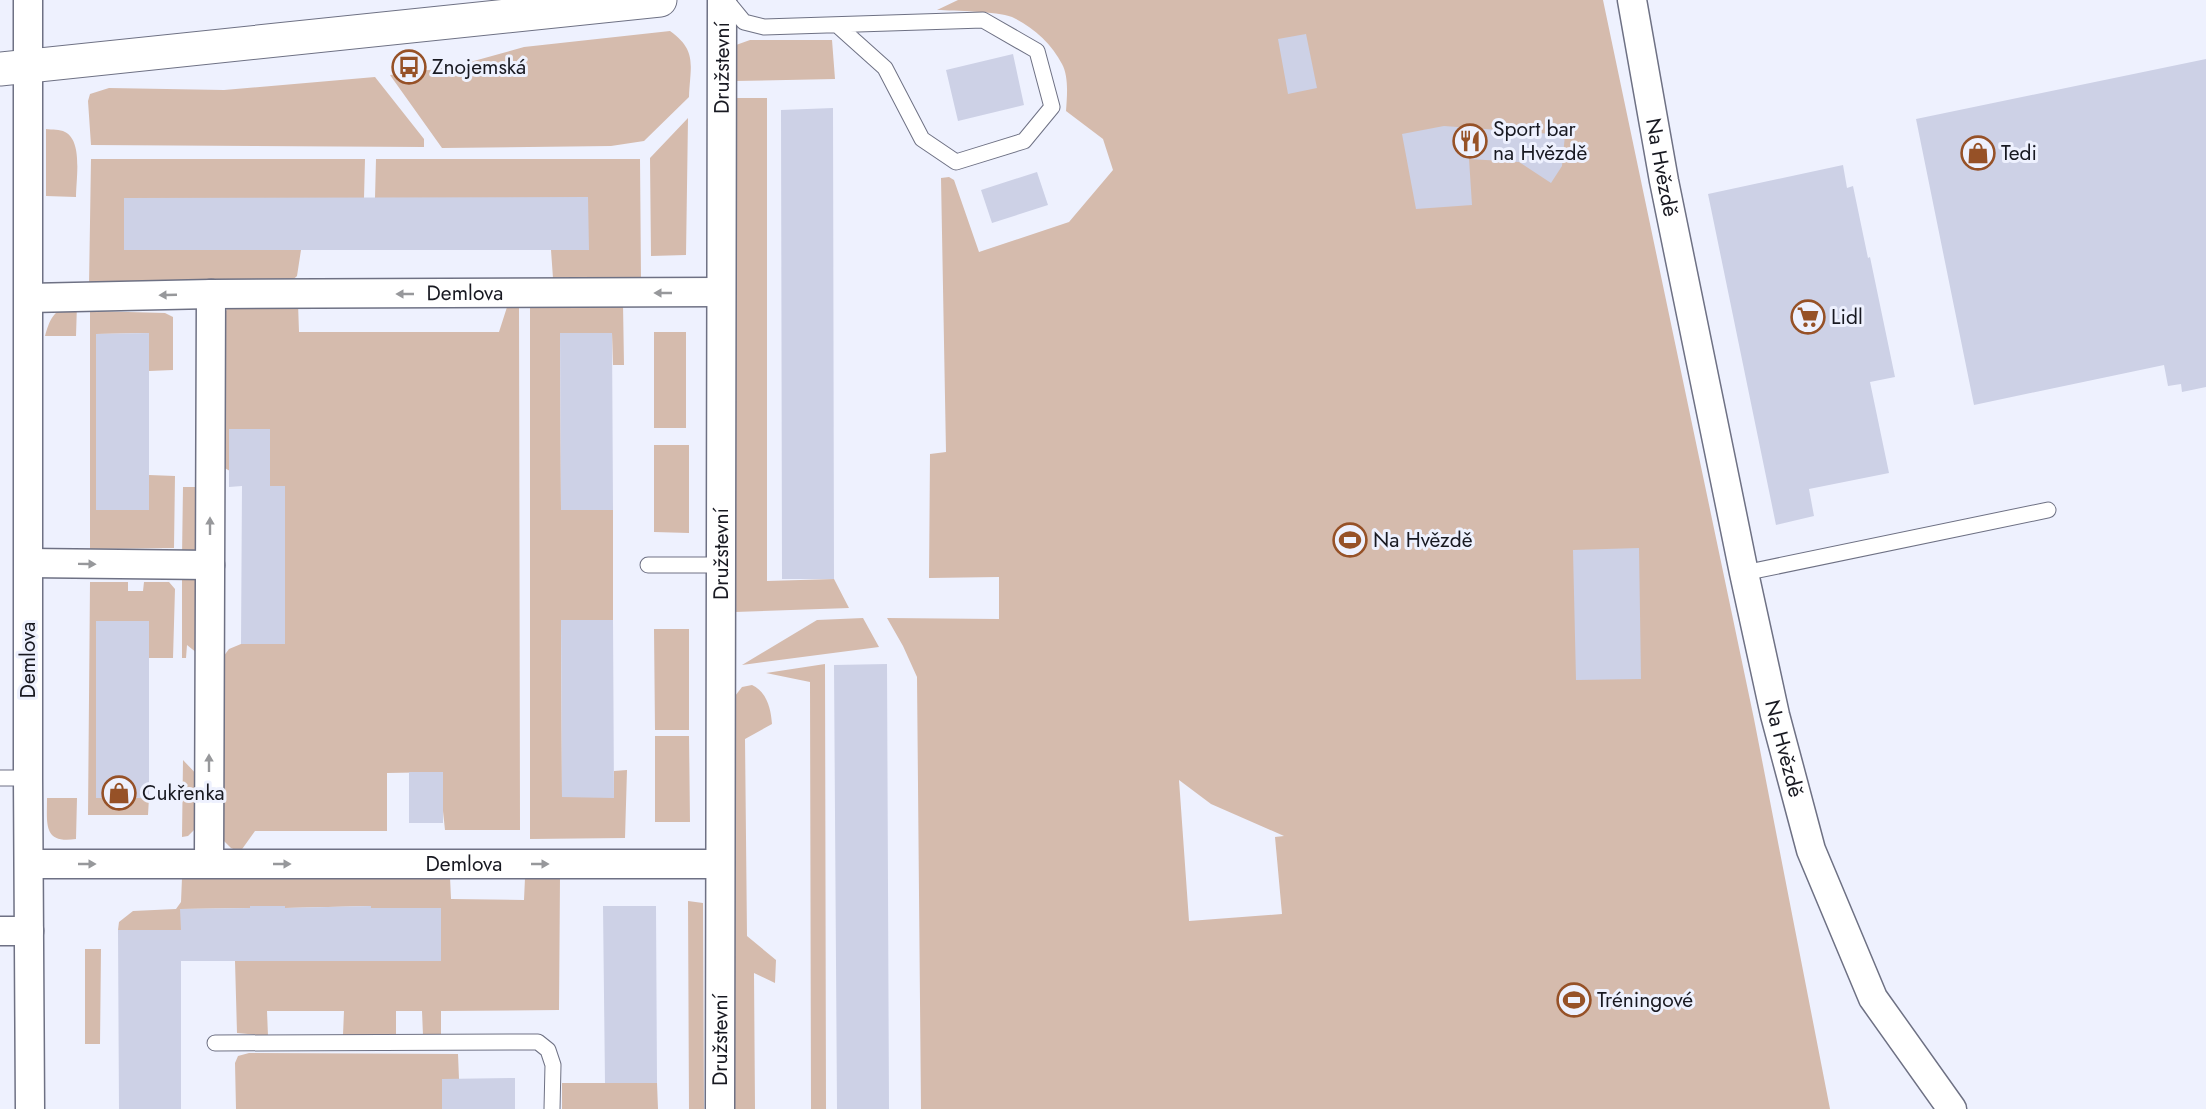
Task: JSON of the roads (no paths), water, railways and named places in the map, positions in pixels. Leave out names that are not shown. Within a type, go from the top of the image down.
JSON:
[{"type":"street","name":"Demlova","points":[[28,0],[14,67],[29,298],[29,563],[14,778],[29,864],[30,1109]]},
{"type":"street","points":[[14,67],[660,0]]},
{"type":"street","name":"Družstevní","points":[[720,1109],[722,0]]},
{"type":"street","name":"Na Hvězdě","points":[[1632,0],[1664,181],[1744,573],[1775,715],[1811,850],[1873,998],[1952,1109]]},
{"type":"street","name":"Demlova","points":[[29,298],[211,294],[721,292]]},
{"type":"street","points":[[209,864],[211,294]]},
{"type":"street","points":[[29,563],[210,565]]},
{"type":"street","name":"Demlova","points":[[29,864],[720,864]]},
{"type":"street","points":[[0,931],[29,931]]},
{"type":"lane","points":[[726,0],[744,22],[764,27],[983,20],[1037,51],[1052,107],[1024,141],[956,162],[922,139],[885,68],[837,25]]},
{"type":"lane","points":[[1744,573],[2048,510]]},
{"type":"lane","points":[[648,565],[721,565]]},
{"type":"lane","points":[[215,1043],[538,1042],[548,1050],[552,1065],[552,1109]]},
{"type":"place","name":"Znojemská","points":[[409,67]]},
{"type":"place","name":"Sport bar na Hvězdě","points":[[1470,141]]},
{"type":"place","name":"Tedi","points":[[1978,153]]},
{"type":"place","name":"Lidl","points":[[1808,317]]},
{"type":"place","name":"Na Hvězdě","points":[[1350,540]]},
{"type":"place","name":"Cukřenka","points":[[119,793]]},
{"type":"place","name":"Tréningové","points":[[1574,1000]]}]
